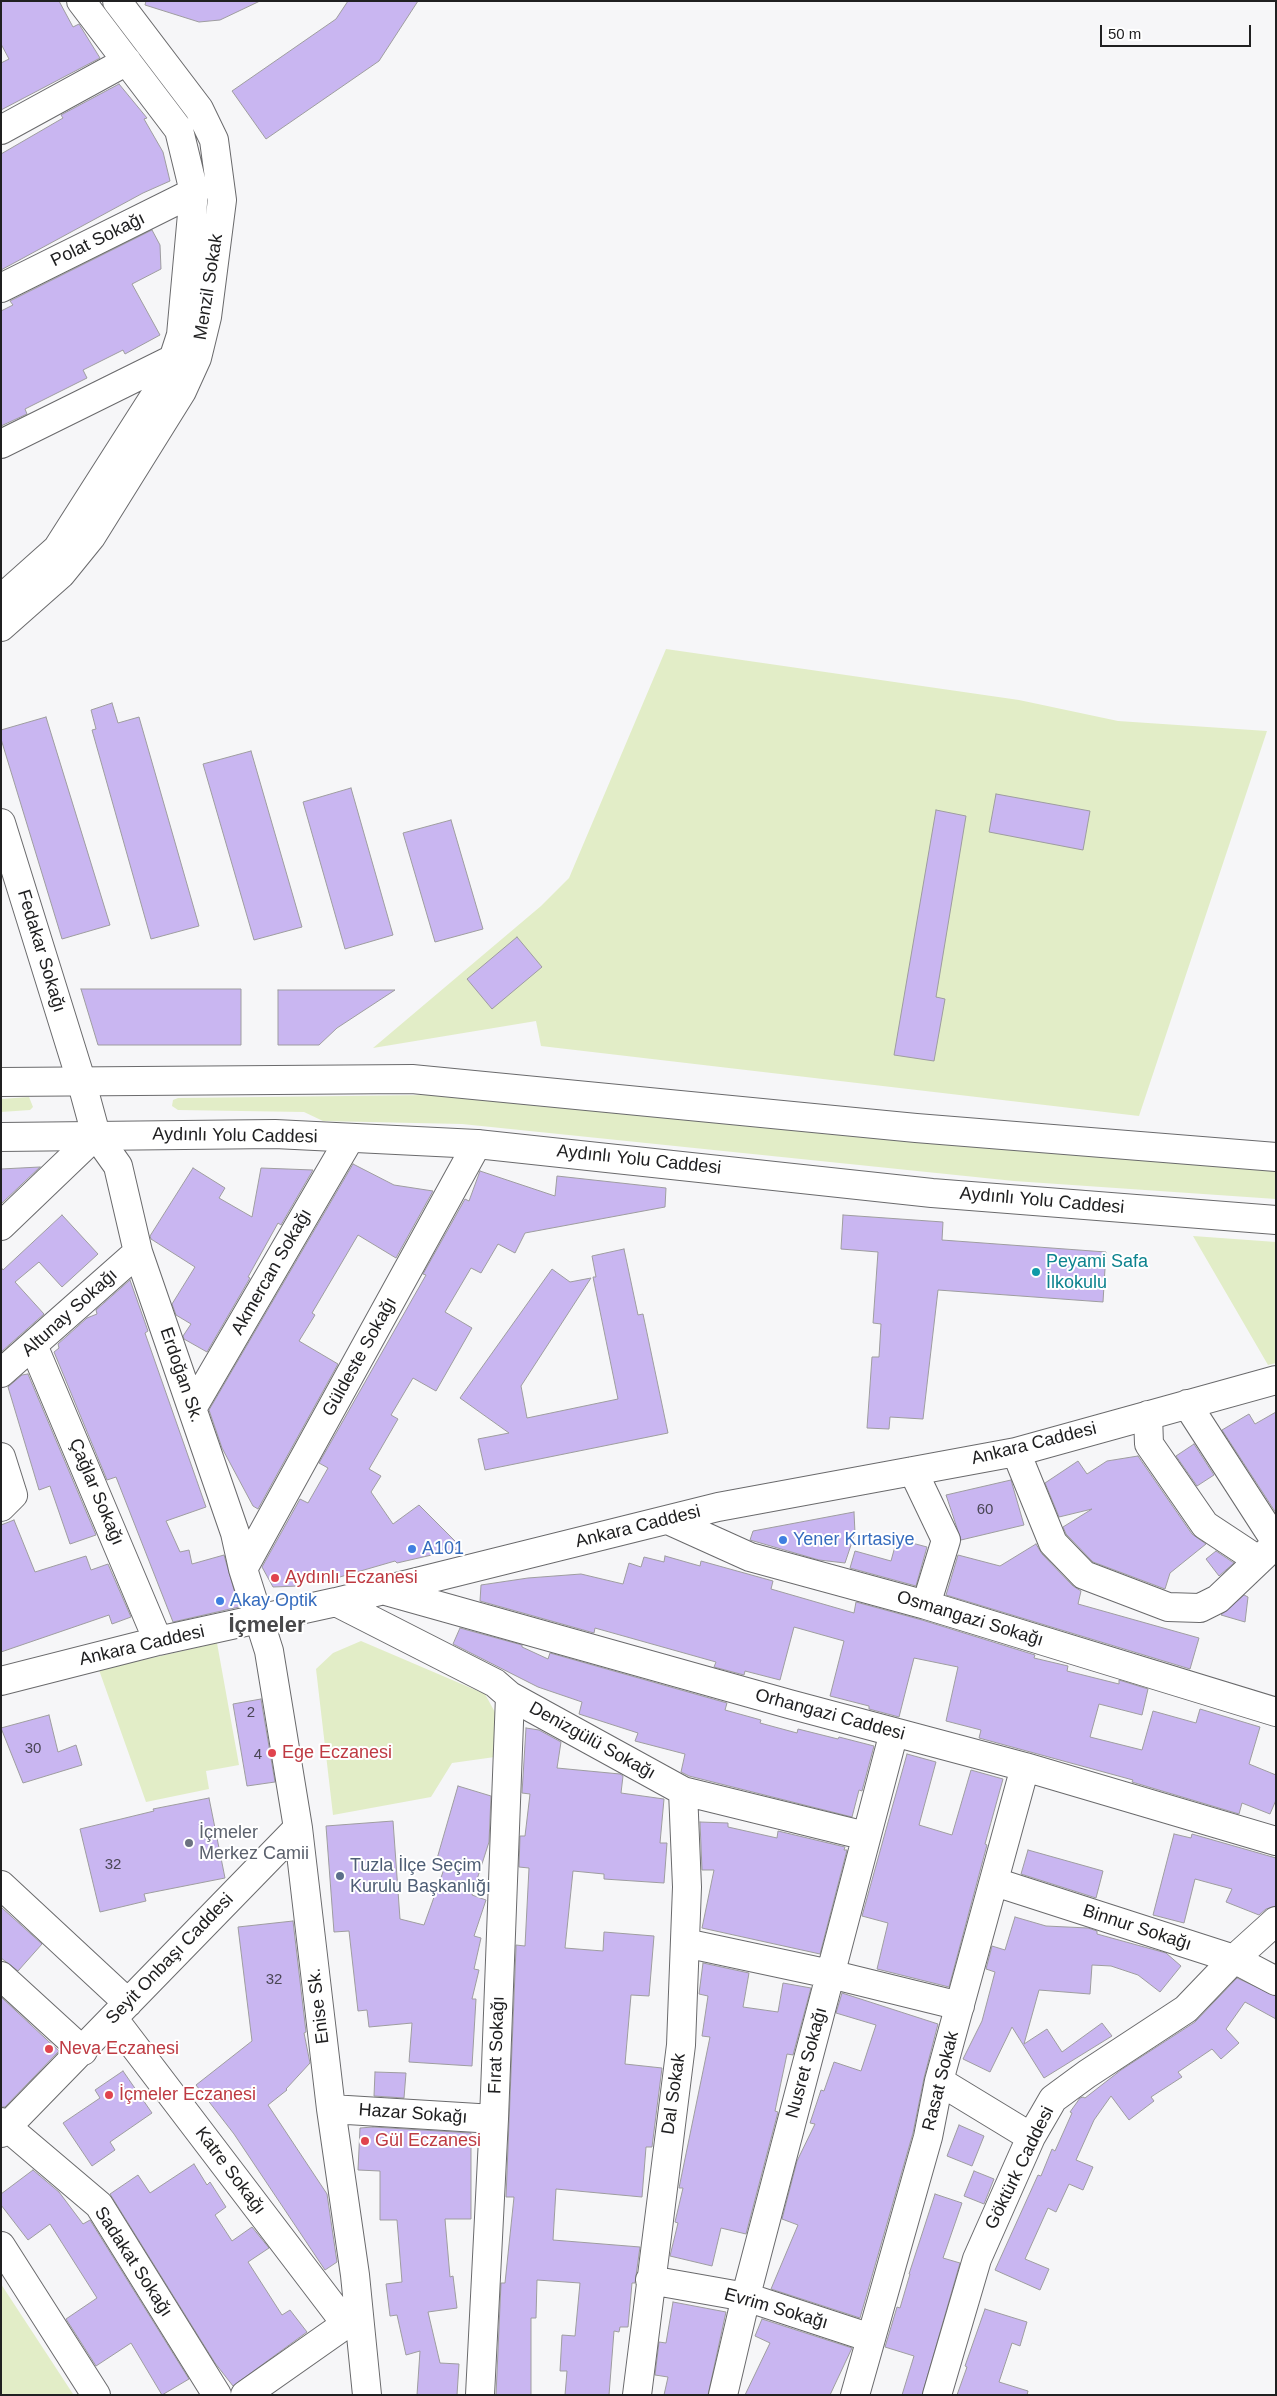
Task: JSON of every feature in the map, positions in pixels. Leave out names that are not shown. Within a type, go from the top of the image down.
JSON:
[{"type":"street","name":"Menzil Sokak","points":[[1,599],[58,549],[168,375],[182,335],[194,192],[179,130],[81,1]]},
{"type":"street","name":"Menzil Sokak","points":[[1,627],[61,574],[91,537],[182,392],[197,358],[208,317],[222,200],[214,140],[199,109],[116,1]]},
{"type":"street","points":[[1,130],[127,61]]},
{"type":"street","name":"Polat Sokağı","points":[[1,288],[194,192]]},
{"type":"street","points":[[1,444],[174,359]]},
{"type":"street","name":"Fedakar Sokağı","points":[[1,822],[82,1080],[96,1135]]},
{"type":"street","points":[[1,1082],[82,1080],[412,1080],[906,1127],[1276,1157]]},
{"type":"street","name":"Aydınlı Yolu Caddesi","points":[[1,1137],[275,1134],[477,1144],[932,1192],[1276,1220]]},
{"type":"street","points":[[1,1226],[96,1135]]},
{"type":"street","name":"Erdoğan Sk.","points":[[96,1135],[118,1166],[138,1252],[235,1533],[258,1620]]},
{"type":"street","name":"Akmercan Sokağı","points":[[193,1407],[350,1138]]},
{"type":"street","name":"Güldeste Sokağı","points":[[243,1569],[477,1144]]},
{"type":"street","name":"Altunay Sokağı","points":[[1,1374],[138,1252]]},
{"type":"street","name":"Çağlar Sokağı","points":[[33,1345],[158,1641]]},
{"type":"street","name":"Ankara Caddesi","points":[[1,1681],[158,1641],[336,1602],[718,1507],[1016,1452],[1276,1380]]},
{"type":"street","points":[[1187,1404],[1270,1549]]},
{"type":"street","points":[[1148,1415],[1149,1444],[1205,1525],[1270,1549]]},
{"type":"street","points":[[1016,1452],[1053,1543],[1084,1575],[1168,1607],[1200,1608],[1218,1599],[1270,1549]]},
{"type":"street","points":[[1,1457],[12,1495],[1,1507]]},
{"type":"street","points":[[913,1471],[946,1540],[926,1605]]},
{"type":"street","name":"Osmangazi Sokağı","points":[[668,1520],[750,1557],[926,1605],[1276,1712]]},
{"type":"street","name":"Orhangazi Caddesi","points":[[384,1590],[1025,1767],[1276,1842]]},
{"type":"street","name":"Denizgülü Sokağı","points":[[336,1602],[496,1684],[510,1696],[683,1791],[866,1836]]},
{"type":"street","name":"Enise Sk.","points":[[258,1620],[269,1651],[298,1828],[331,2109],[354,2275],[352,2323],[367,2395]]},
{"type":"street","name":"Fırat Sokağı","points":[[480,2395],[494,2119],[510,1696]]},
{"type":"street","name":"Nusret Sokağı","points":[[723,2395],[746,2297],[894,1732]]},
{"type":"street","name":"Rasat Sokak","points":[[855,2395],[928,2137],[939,2081],[1025,1767]]},
{"type":"street","name":"Dal Sokak","points":[[637,2395],[681,2045],[687,1886],[683,1791]]},
{"type":"street","name":"Seyit Onbaşı Caddesi","points":[[3,2128],[83,2050],[298,1828]]},
{"type":"street","name":"Binnur Sokağı","points":[[995,1882],[1234,1959],[1276,1982]]},
{"type":"street","name":"Katre Sokağı","points":[[1,1884],[120,2010],[352,2323]]},
{"type":"street","name":"Göktürk Caddesi","points":[[938,2395],[977,2259],[1031,2137],[1053,2099],[1087,2074],[1186,2009],[1234,1959],[1276,1920]]},
{"type":"street","points":[[685,1944],[830,1974],[960,2006]]},
{"type":"street","points":[[1,1976],[83,2050]]},
{"type":"street","points":[[939,2081],[1031,2137]]},
{"type":"street","name":"Hazar Sokağı","points":[[331,2109],[494,2119]]},
{"type":"street","name":"Sadakat Sokağı","points":[[3,2128],[99,2205],[217,2395]]},
{"type":"street","points":[[1,2246],[96,2395]]},
{"type":"street","name":"Evrim Sokağı","points":[[650,2280],[746,2297],[871,2338]]},
{"type":"street","points":[[245,2395],[352,2323]]},
{"type":"green space","points":[[666,649],[1019,700],[1118,721],[1267,731],[1139,1116],[541,1046],[536,1021],[373,1048],[541,906],[569,878]]},
{"type":"green space","points":[[432,1095],[1016,1150],[1276,1167],[1276,1199],[1014,1181],[462,1124],[323,1121],[304,1112],[178,1110],[172,1106],[173,1100],[178,1098]]},
{"type":"green space","points":[[29,1097],[33,1107],[30,1110],[1,1112],[1,1099]]},
{"type":"green space","points":[[1193,1236],[1276,1242],[1276,1363],[1268,1365]]},
{"type":"green space","points":[[361,1641],[485,1694],[497,1716],[502,1756],[452,1763],[431,1797],[333,1815],[316,1669],[333,1653]]},
{"type":"green space","points":[[217,1643],[239,1765],[206,1771],[209,1789],[146,1802],[99,1670]]},
{"type":"green space","points":[[1,2284],[73,2394],[1,2395]]},
{"type":"building","points":[[1,1],[59,1],[73,27],[79,24],[100,58],[1,110],[1,63],[9,59],[1,44]]},
{"type":"building","points":[[146,1],[260,1],[220,20],[199,22],[145,5]]},
{"type":"building","points":[[348,1],[418,1],[379,61],[266,139],[232,91],[336,19]]},
{"type":"building","points":[[119,84],[147,118],[144,119],[163,152],[170,181],[143,193],[1,270],[1,154],[63,118],[61,115]]},
{"type":"building","points":[[152,230],[160,245],[161,269],[132,284],[160,335],[125,354],[123,350],[83,370],[87,378],[25,409],[27,414],[1,426],[1,311],[13,305],[10,301]]},
{"type":"building","points":[[112,703],[118,723],[139,717],[199,926],[151,939],[92,730],[96,729],[91,710]]},
{"type":"building","points":[[46,717],[110,925],[62,939],[1,739],[1,730]]},
{"type":"building","points":[[251,751],[302,927],[254,940],[203,764]]},
{"type":"building","points":[[351,788],[393,935],[345,949],[303,802]]},
{"type":"building","points":[[996,794],[1090,811],[1083,850],[989,832]]},
{"type":"building","points":[[936,810],[966,816],[936,997],[945,999],[934,1061],[894,1055]]},
{"type":"building","points":[[451,820],[483,929],[435,942],[403,833]]},
{"type":"building","points":[[517,937],[542,967],[492,1009],[467,979]]},
{"type":"building","points":[[81,989],[241,989],[241,1045],[98,1045]]},
{"type":"building","points":[[278,990],[395,990],[337,1028],[319,1045],[278,1045]]},
{"type":"building","points":[[353,1164],[394,1185],[433,1191],[396,1258],[358,1235],[312,1313],[315,1315],[299,1341],[338,1364],[258,1509],[253,1506],[222,1448],[209,1410]]},
{"type":"building","points":[[40,1167],[1,1204],[1,1169]]},
{"type":"building","points":[[193,1168],[225,1188],[219,1198],[252,1217],[261,1168],[313,1170],[281,1225],[278,1223],[248,1277],[250,1278],[207,1352],[184,1339],[183,1336],[191,1324],[176,1315],[172,1304],[195,1267],[151,1239],[150,1236]]},
{"type":"building","points":[[480,1171],[555,1196],[557,1176],[666,1188],[665,1207],[525,1233],[515,1253],[498,1244],[481,1273],[471,1268],[445,1312],[472,1328],[436,1391],[413,1378],[391,1415],[398,1419],[369,1469],[381,1476],[371,1492],[393,1524],[419,1505],[462,1548],[397,1563],[395,1561],[326,1581],[307,1571],[299,1586],[273,1587],[262,1567],[300,1499],[308,1503],[328,1468],[319,1463],[426,1275],[423,1274],[465,1199],[469,1201]]},
{"type":"building","points":[[62,1215],[98,1254],[62,1287],[39,1262],[15,1282],[44,1314],[1,1352],[1,1267],[3,1270]]},
{"type":"building","points":[[843,1215],[943,1222],[942,1240],[1106,1252],[1103,1302],[938,1290],[923,1419],[890,1417],[889,1429],[867,1428],[872,1357],[879,1357],[881,1324],[873,1323],[878,1252],[841,1249]]},
{"type":"building","points":[[624,1249],[638,1315],[643,1314],[668,1433],[485,1470],[478,1439],[509,1433],[460,1398],[552,1269],[570,1282],[591,1278],[521,1386],[527,1418],[618,1399],[593,1277],[596,1277],[592,1256]]},
{"type":"building","points":[[130,1280],[148,1331],[145,1333],[206,1507],[166,1521],[180,1552],[189,1550],[192,1564],[224,1555],[239,1607],[173,1622],[116,1477],[107,1480],[54,1352],[59,1348],[58,1344],[87,1318],[97,1314],[96,1310]]},
{"type":"building","points":[[28,1374],[96,1535],[70,1544],[50,1486],[39,1490],[8,1387],[22,1375]]},
{"type":"building","points":[[1276,1412],[1276,1513],[1222,1430],[1249,1414],[1255,1424]]},
{"type":"building","points":[[1194,1444],[1214,1475],[1197,1486],[1176,1456]]},
{"type":"building","points":[[1138,1456],[1192,1534],[1206,1544],[1170,1573],[1165,1589],[1093,1562],[1066,1534],[1063,1527],[1092,1509],[1059,1517],[1045,1483],[1078,1461],[1087,1474],[1107,1461]]},
{"type":"building","points":[[1011,1480],[1024,1525],[961,1540],[946,1495]]},
{"type":"building","points":[[854,1512],[855,1533],[845,1563],[819,1560],[750,1540],[753,1531]]},
{"type":"building","points":[[14,1520],[35,1572],[86,1556],[91,1570],[108,1564],[131,1617],[112,1624],[109,1615],[1,1652],[1,1525]]},
{"type":"building","points":[[897,1539],[927,1547],[916,1586],[850,1568],[855,1551],[891,1561]]},
{"type":"building","points":[[1036,1544],[1042,1554],[1073,1586],[1081,1591],[1078,1604],[1199,1638],[1190,1669],[946,1595],[958,1555],[1000,1566]]},
{"type":"building","points":[[1216,1551],[1234,1563],[1219,1576],[1206,1559]]},
{"type":"building","points":[[665,1556],[700,1566],[701,1561],[773,1581],[771,1589],[854,1613],[856,1602],[922,1620],[1035,1655],[1034,1658],[1068,1666],[1067,1671],[1119,1684],[1119,1680],[1148,1689],[1142,1715],[1099,1704],[1090,1737],[1142,1750],[1153,1711],[1196,1723],[1200,1709],[1260,1727],[1249,1764],[1276,1775],[1276,1800],[1270,1814],[1242,1803],[1239,1814],[1132,1782],[1133,1780],[979,1738],[981,1730],[946,1721],[958,1667],[914,1658],[899,1717],[869,1709],[869,1706],[830,1696],[844,1641],[794,1627],[780,1680],[745,1671],[744,1675],[714,1667],[716,1662],[595,1628],[594,1633],[480,1601],[481,1585],[528,1578],[581,1574],[623,1584],[629,1563],[641,1567],[644,1557],[664,1562]]},
{"type":"building","points":[[1244,1595],[1248,1597],[1245,1622],[1221,1615]]},
{"type":"building","points":[[460,1628],[522,1645],[522,1647],[548,1659],[550,1653],[727,1703],[725,1710],[761,1720],[760,1723],[797,1733],[798,1729],[874,1746],[862,1791],[859,1790],[852,1817],[689,1776],[681,1772],[685,1754],[635,1741],[638,1733],[579,1714],[582,1702],[538,1687],[453,1644]]},
{"type":"building","points":[[261,1699],[275,1782],[247,1786],[233,1704]]},
{"type":"building","points":[[49,1715],[58,1752],[76,1745],[82,1765],[23,1783],[1,1728]]},
{"type":"building","points":[[526,1728],[539,1730],[561,1742],[557,1768],[620,1774],[623,1776],[621,1793],[664,1799],[660,1843],[667,1843],[664,1883],[604,1879],[604,1874],[573,1871],[565,1948],[603,1951],[604,1932],[654,1936],[649,1996],[631,1995],[625,2064],[662,2068],[652,2147],[646,2147],[642,2197],[556,2189],[553,2240],[640,2247],[635,2283],[632,2283],[628,2327],[620,2327],[619,2332],[614,2331],[609,2395],[565,2395],[567,2371],[560,2371],[562,2335],[575,2336],[580,2283],[537,2280],[536,2318],[531,2318],[531,2395],[496,2395],[501,2283],[505,2283],[514,2197],[506,2197],[516,1945],[525,1946],[529,1868],[519,1867],[520,1836],[525,1836],[530,1794],[522,1793]]},
{"type":"building","points":[[907,1754],[936,1762],[919,1825],[952,1835],[971,1770],[1003,1779],[949,1987],[877,1969],[888,1923],[862,1916]]},
{"type":"building","points":[[458,1786],[491,1796],[489,1842],[472,1895],[486,1900],[474,1936],[481,1938],[474,1969],[479,1970],[472,1999],[476,1999],[472,2066],[409,2062],[412,2023],[369,2027],[367,2010],[358,2011],[349,1931],[334,1932],[326,1826],[393,1821],[400,1919],[424,1925],[443,1872],[434,1869]]},
{"type":"building","points":[[209,1798],[225,1878],[144,1894],[146,1901],[100,1912],[80,1829],[154,1811],[153,1809]]},
{"type":"building","points":[[700,1822],[728,1823],[728,1827],[777,1838],[778,1831],[845,1847],[844,1850],[847,1850],[820,1954],[702,1928],[714,1870],[702,1870]]},
{"type":"building","points":[[1174,1834],[1191,1838],[1192,1834],[1276,1858],[1276,1906],[1266,1909],[1259,1915],[1226,1902],[1232,1889],[1195,1879],[1184,1923],[1153,1915]]},
{"type":"building","points":[[1028,1850],[1103,1871],[1096,1898],[1021,1874]]},
{"type":"building","points":[[1,1907],[42,1944],[18,1971],[1,1958]]},
{"type":"building","points":[[1015,1917],[1046,1926],[1088,1928],[1097,1931],[1097,1934],[1166,1953],[1181,1966],[1160,1992],[1138,1975],[1111,1966],[1092,1965],[1090,1994],[1039,1990],[1024,2044],[1047,2029],[1062,2052],[1102,2023],[1112,2036],[1044,2078],[1012,2027],[990,2072],[963,2059],[982,2021],[995,1972],[986,1969],[992,1946],[1005,1950]]},
{"type":"building","points":[[293,1921],[306,2032],[304,2033],[310,2063],[287,2090],[268,2105],[327,2194],[337,2262],[325,2270],[234,2134],[196,2085],[252,2041],[238,1927]]},
{"type":"building","points":[[703,1963],[749,1973],[743,2007],[778,2012],[783,1983],[811,1988],[793,2055],[787,2054],[775,2111],[778,2112],[746,2234],[721,2228],[712,2266],[670,2256],[678,2223],[675,2222],[683,2188],[679,2188],[710,2037],[702,2036],[708,1996],[699,1994]]},
{"type":"building","points":[[1237,1978],[1276,1996],[1276,2019],[1245,2002],[1226,2029],[1239,2043],[1221,2059],[1212,2049],[1178,2072],[1182,2077],[1151,2097],[1154,2101],[1129,2120],[1111,2096],[1094,2120],[1076,2160],[1093,2167],[1083,2190],[1069,2184],[1056,2212],[1048,2208],[1025,2259],[1049,2269],[1040,2290],[995,2270],[1038,2175],[1041,2176],[1052,2149],[1055,2151],[1072,2113],[1070,2112],[1080,2098],[1085,2098],[1121,2070],[1195,2022]]},
{"type":"building","points":[[842,1993],[938,2024],[924,2078],[913,2133],[860,2318],[771,2289],[798,2225],[782,2219],[797,2161],[815,2124],[810,2123],[821,2090],[824,2091],[834,2062],[861,2071],[876,2025],[836,2013]]},
{"type":"building","points":[[1,1997],[59,2051],[5,2107],[1,2107]]},
{"type":"building","points":[[123,2071],[152,2113],[110,2142],[115,2150],[92,2166],[63,2123],[100,2098],[95,2090]]},
{"type":"building","points":[[375,2072],[406,2073],[404,2098],[374,2096]]},
{"type":"building","points":[[959,2125],[984,2136],[972,2166],[947,2156]]},
{"type":"building","points":[[373,2127],[471,2133],[471,2219],[445,2219],[450,2277],[453,2276],[457,2308],[428,2312],[440,2363],[459,2364],[457,2395],[417,2395],[420,2351],[406,2355],[397,2315],[390,2316],[386,2284],[402,2282],[397,2220],[380,2220],[380,2171],[358,2170],[360,2128]]},
{"type":"building","points":[[194,2164],[207,2185],[210,2182],[226,2207],[215,2215],[232,2241],[252,2227],[269,2248],[248,2262],[282,2315],[290,2310],[307,2332],[233,2386],[215,2363],[110,2194],[138,2175],[150,2193]]},
{"type":"building","points":[[33,2170],[59,2192],[83,2224],[90,2220],[189,2379],[162,2395],[131,2343],[96,2366],[66,2319],[97,2298],[50,2224],[28,2240],[1,2205],[1,2194]]},
{"type":"building","points":[[974,2171],[994,2179],[984,2204],[964,2196]]},
{"type":"building","points":[[935,2194],[962,2203],[943,2258],[960,2263],[922,2395],[902,2395],[914,2356],[885,2347],[897,2307],[900,2308]]},
{"type":"building","points":[[673,2302],[726,2312],[708,2395],[664,2395],[668,2377],[655,2375],[659,2342],[666,2343]]},
{"type":"building","points":[[985,2309],[1027,2322],[1020,2346],[1012,2343],[999,2382],[1028,2391],[1027,2395],[957,2395]]},
{"type":"building","points":[[762,2319],[852,2348],[830,2395],[745,2395],[770,2343],[755,2336]]},
{"type":"place","name":"Peyami Safa İlkokulu","points":[[1036,1272]]},
{"type":"place","name":"Yener Kırtasiye","points":[[783,1540]]},
{"type":"place","name":"A101","points":[[412,1549]]},
{"type":"place","name":"Aydınlı Eczanesi","points":[[275,1578]]},
{"type":"place","name":"Akay Optik","points":[[220,1601]]},
{"type":"place","name":"Ege Eczanesi","points":[[272,1753]]},
{"type":"place","name":"İçmeler Merkez Camii","points":[[189,1843]]},
{"type":"place","name":"Tuzla İlçe Seçim Kurulu Başkanlığı","points":[[340,1876]]},
{"type":"place","name":"Neva Eczanesi","points":[[49,2049]]},
{"type":"place","name":"İçmeler Eczanesi","points":[[109,2095]]},
{"type":"place","name":"Gül Eczanesi","points":[[365,2141]]},
{"type":"district","name":"İçmeler","points":[[267,1626]]}]
